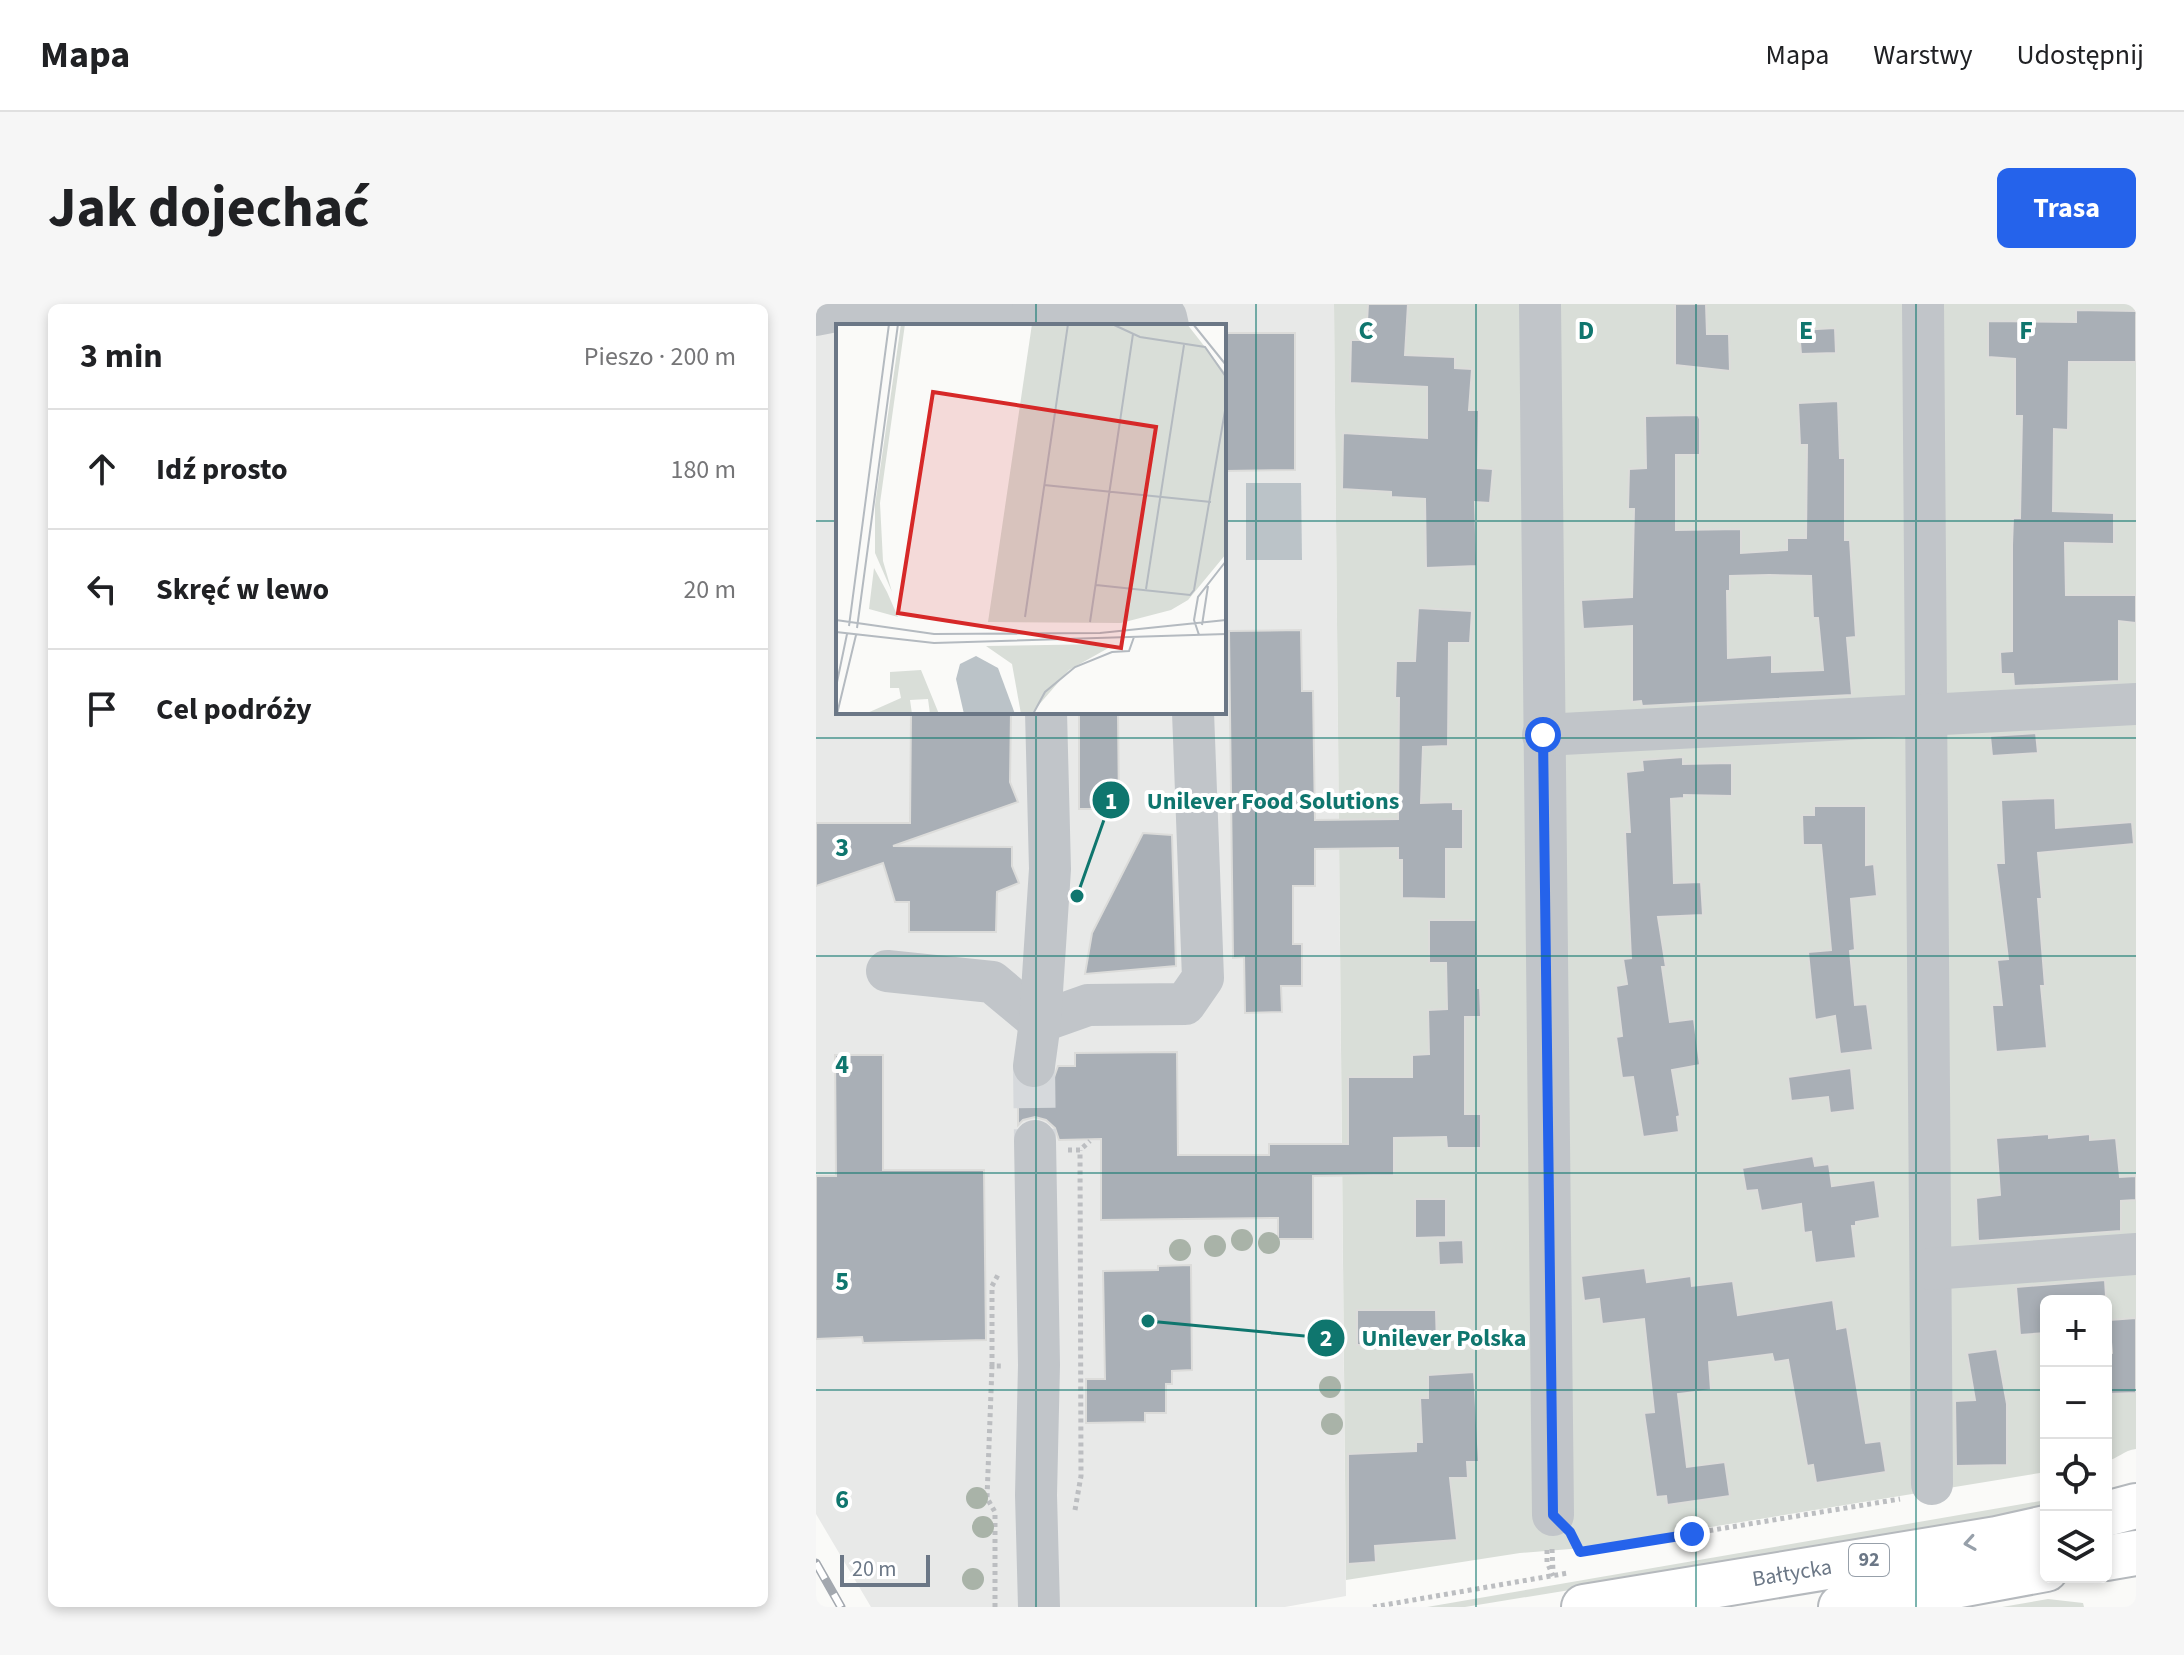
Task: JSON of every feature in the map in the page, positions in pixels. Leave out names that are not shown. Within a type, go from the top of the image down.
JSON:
[{"type":"main road","points":[[2112,1512],[2136,1506]]},
{"type":"main road","name":"Bałtycka","points":[[1584,1607],[2040,1529]]},
{"type":"main road","points":[[2112,1557],[2136,1553]]},
{"type":"main road","name":"Bałtycka","points":[[1841,1607],[2040,1570]]},
{"type":"street","points":[[1540,304],[1553,1515]]},
{"type":"street","points":[[1923,304],[1932,1484]]},
{"type":"street","points":[[816,315],[862,306],[1033,318],[1167,316]]},
{"type":"street","points":[[1543,735],[2136,704]]},
{"type":"street","points":[[1034,1066],[1040,1022],[1050,869],[1046,714]]},
{"type":"street","points":[[1040,1022],[1088,1005],[1185,1004],[1203,978],[1193,714]]},
{"type":"street","points":[[887,971],[992,982],[1040,1022]]},
{"type":"street","points":[[1035,1141],[1039,1607]]},
{"type":"street","points":[[1931,1269],[2136,1254]]},
{"type":"path","points":[[1074,1514],[1081,1476],[1080,1150]]},
{"type":"path","points":[[1553,1515],[1570,1532],[1580,1552],[1931,1494],[1932,1484]]},
{"type":"shaded area","points":[[816,304],[1334,304],[1346,1596],[1285,1607],[871,1607],[816,1514]]},
{"type":"shaded area","points":[[1334,304],[2136,304],[2136,1449],[2112,1459],[2112,1295],[2040,1295],[2040,1473],[1583,1548],[1520,1553],[1346,1580]]},
{"type":"shaded area","points":[[1246,483],[1301,483],[1302,560],[1246,560]]},
{"type":"shaded area","points":[[2040,1501],[2040,1510],[1950,1528],[1465,1607],[1427,1607]]},
{"type":"shaded area","points":[[2048,1599],[2083,1603],[2084,1607],[2002,1607]]},
{"type":"building","points":[[1368,304],[1408,304],[1405,355],[1455,357],[1455,368],[1472,369],[1469,410],[1479,410],[1478,468],[1493,469],[1490,503],[1475,502],[1477,566],[1426,568],[1425,499],[1391,497],[1391,492],[1342,489],[1343,433],[1427,438],[1427,387],[1350,383],[1351,340],[1366,340]]},
{"type":"building","points":[[1675,304],[1706,304],[1707,334],[1729,334],[1730,371],[1675,365]]},
{"type":"building","points":[[2076,310],[2136,311],[2136,362],[2069,362],[2068,430],[2054,429],[2053,511],[2114,513],[2114,544],[2065,543],[2066,595],[2136,595],[2136,623],[2119,621],[2119,681],[2014,686],[2013,674],[2001,674],[2000,652],[2012,651],[2013,518],[2020,518],[2022,416],[2015,416],[2015,359],[1988,357],[1988,321],[2076,322]]},
{"type":"building","points":[[1835,328],[1836,353],[1801,354],[1799,330]]},
{"type":"building","points":[[1226,333],[1295,333],[1295,470],[1226,471]]},
{"type":"building","points":[[1838,401],[1840,458],[1845,458],[1845,540],[1850,540],[1856,637],[1847,638],[1852,695],[1642,706],[1641,701],[1632,702],[1632,626],[1583,629],[1581,600],[1632,597],[1634,509],[1628,509],[1629,469],[1646,468],[1645,416],[1698,415],[1700,419],[1700,455],[1676,455],[1676,530],[1741,529],[1741,553],[1787,550],[1787,538],[1806,538],[1807,445],[1800,445],[1798,403]],"holes":[[[1730,576],[1811,576],[1813,618],[1818,618],[1823,670],[1772,672],[1772,655],[1728,658],[1727,591],[1730,591]]]},
{"type":"building","points":[[1418,608],[1472,611],[1470,643],[1449,643],[1448,746],[1423,747],[1421,803],[1453,802],[1453,809],[1463,809],[1463,849],[1446,849],[1446,899],[1402,898],[1402,860],[1398,860],[1398,848],[1315,849],[1315,886],[1293,886],[1293,944],[1302,944],[1302,986],[1281,986],[1282,1012],[1245,1013],[1244,957],[1233,958],[1229,631],[1301,630],[1302,691],[1313,691],[1315,820],[1398,819],[1399,698],[1395,698],[1396,661],[1415,661]]},
{"type":"building","points":[[911,714],[1011,714],[1010,782],[1018,802],[893,846],[1012,847],[1012,866],[1019,883],[997,892],[996,932],[909,932],[909,902],[895,902],[883,863],[816,886],[816,823],[910,823]]},
{"type":"building","points":[[1079,714],[1118,714],[1119,809],[1079,809]]},
{"type":"building","points":[[2036,733],[2038,753],[1992,756],[1990,736]]},
{"type":"building","points":[[1683,757],[1683,764],[1732,763],[1732,796],[1684,795],[1684,798],[1671,799],[1674,883],[1701,882],[1703,915],[1658,917],[1666,967],[1662,967],[1670,1022],[1694,1019],[1700,1065],[1672,1070],[1680,1116],[1677,1117],[1679,1132],[1643,1137],[1633,1077],[1622,1078],[1616,1037],[1622,1036],[1616,986],[1627,984],[1623,959],[1631,958],[1625,832],[1630,832],[1626,772],[1643,770],[1642,760]]},
{"type":"building","points":[[2055,798],[2056,828],[2132,822],[2134,844],[2038,853],[2042,899],[2038,899],[2045,986],[2041,986],[2047,1048],[1996,1052],[1992,1005],[2002,1005],[1997,960],[2008,959],[1996,863],[2004,863],[2001,800]]},
{"type":"building","points":[[1814,806],[1866,806],[1866,865],[1874,864],[1877,896],[1851,899],[1855,950],[1850,951],[1855,1005],[1867,1004],[1873,1050],[1840,1054],[1835,1016],[1815,1020],[1808,952],[1831,950],[1821,845],[1803,845],[1802,815],[1814,815]]},
{"type":"building","points":[[1143,833],[1172,835],[1176,966],[1085,974],[1092,933]]},
{"type":"building","points":[[1429,920],[1477,920],[1481,1017],[1465,1017],[1465,1114],[1481,1114],[1481,1148],[1447,1148],[1446,1137],[1394,1138],[1394,1175],[1313,1176],[1313,1239],[1278,1239],[1278,1218],[1101,1220],[1101,1139],[1059,1140],[1055,1128],[1046,1120],[1035,1117],[1018,1125],[1018,1083],[1030,1090],[1044,1088],[1053,1080],[1058,1066],[1075,1066],[1075,1053],[1177,1052],[1178,1155],[1269,1155],[1269,1144],[1348,1144],[1348,1077],[1412,1077],[1412,1055],[1429,1054],[1428,1010],[1447,1009],[1446,963],[1429,963]]},
{"type":"building","points":[[835,1055],[883,1055],[883,1170],[984,1170],[986,1340],[863,1343],[862,1337],[816,1339],[816,1176],[836,1176]]},
{"type":"building","points":[[1851,1068],[1855,1110],[1830,1113],[1828,1097],[1791,1101],[1788,1077]]},
{"type":"building","points":[[2049,1134],[2049,1138],[2090,1134],[2090,1140],[2116,1138],[2120,1177],[2136,1176],[2136,1200],[2121,1201],[2121,1231],[1978,1241],[1976,1198],[2000,1195],[1996,1138]]},
{"type":"building","points":[[1813,1156],[1815,1166],[1829,1164],[1832,1186],[1875,1180],[1880,1218],[1856,1222],[1856,1226],[1852,1226],[1856,1258],[1815,1263],[1811,1232],[1804,1233],[1801,1204],[1761,1211],[1757,1190],[1746,1191],[1742,1168]]},
{"type":"building","points":[[1415,1199],[1446,1199],[1446,1237],[1415,1238]]},
{"type":"building","points":[[1463,1240],[1464,1264],[1439,1265],[1438,1241]]},
{"type":"building","points":[[1191,1265],[1192,1370],[1172,1371],[1172,1384],[1166,1384],[1166,1413],[1145,1413],[1145,1422],[1086,1423],[1086,1379],[1105,1379],[1103,1271],[1158,1270],[1158,1266]]},
{"type":"building","points":[[1645,1268],[1647,1282],[1691,1276],[1692,1286],[1733,1281],[1738,1315],[1833,1300],[1837,1329],[1847,1327],[1866,1443],[1881,1441],[1886,1472],[1816,1483],[1813,1465],[1807,1466],[1788,1360],[1774,1362],[1772,1354],[1709,1362],[1711,1390],[1678,1394],[1687,1467],[1725,1462],[1730,1496],[1667,1505],[1666,1496],[1656,1497],[1644,1413],[1654,1412],[1644,1319],[1602,1324],[1599,1299],[1584,1301],[1581,1276]]},
{"type":"building","points":[[2105,1280],[2106,1295],[2040,1295],[2040,1333],[2020,1335],[2016,1287]]},
{"type":"building","points":[[1357,1310],[1436,1310],[1437,1348],[1357,1345]]},
{"type":"building","points":[[2136,1318],[2136,1393],[2112,1394],[2112,1320]]},
{"type":"building","points":[[1997,1349],[2007,1404],[2007,1465],[1956,1466],[1955,1401],[1975,1400],[1967,1353]]},
{"type":"building","points":[[1474,1372],[1479,1462],[1467,1462],[1468,1478],[1450,1478],[1457,1540],[1375,1546],[1376,1562],[1348,1564],[1348,1454],[1416,1451],[1416,1442],[1422,1442],[1420,1398],[1428,1398],[1428,1375]]},
{"type":"tunnel","points":[[1034,1066],[1035,1141]]},
{"type":"railway","points":[[816,1563],[841,1607]]},
{"type":"place","name":"Unilever Food Solutions","points":[[1077,896]]},
{"type":"place","name":"Unilever Polska","points":[[1148,1321]]},
{"type":"route","points":[[1543,735],[1553,1515],[1570,1532],[1580,1552],[1692,1534]]}]
